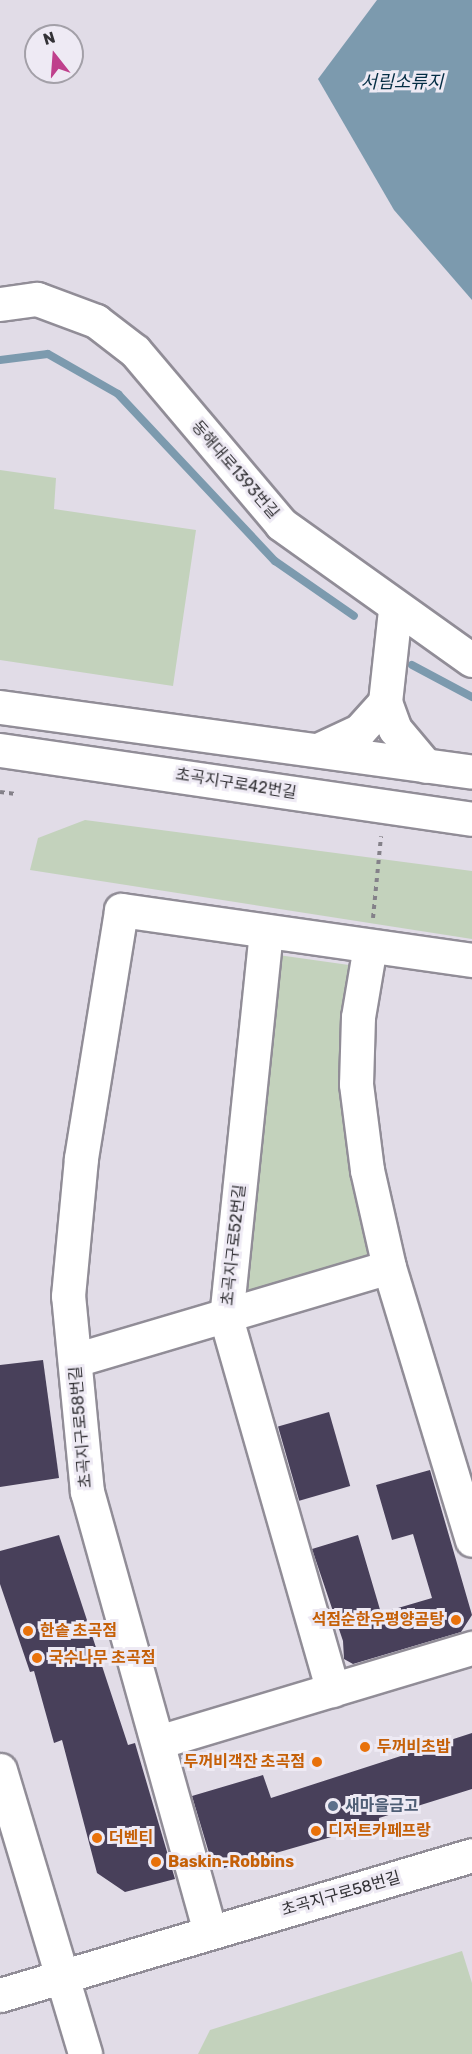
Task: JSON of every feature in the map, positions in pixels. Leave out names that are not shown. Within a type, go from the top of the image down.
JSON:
[{"type":"street","name":"동해대로1393번길","points":[[0,304],[37,299],[96,321],[127,345],[281,524],[394,610],[472,660]]},
{"type":"street","points":[[394,610],[385,702],[395,729],[426,766]]},
{"type":"street","points":[[318,750],[359,731],[385,702]]},
{"type":"street","points":[[0,707],[472,772]]},
{"type":"street","name":"초곡지구로42번길","points":[[0,750],[472,819]]},
{"type":"street","name":"초곡지구로58번길","points":[[210,1932],[87,1492],[68,1296],[79,1181],[121,910],[266,931]]},
{"type":"street","points":[[266,931],[472,960]]},
{"type":"street","name":"초곡지구로52번길","points":[[266,931],[226,1318],[333,1690]]},
{"type":"street","points":[[370,946],[358,1017],[356,1084],[367,1170],[389,1267],[472,1540]]},
{"type":"street","points":[[75,1360],[226,1318],[389,1267]]},
{"type":"street","points":[[158,1742],[472,1648]]},
{"type":"street","points":[[0,1770],[85,2054]]},
{"type":"street","name":"초곡지구로58번길","points":[[0,1995],[472,1855]]},
{"type":"path","points":[[0,792],[16,794]]},
{"type":"path","points":[[370,946],[384,807]]},
{"type":"green space","points":[[0,470],[56,478],[54,509],[196,530],[173,686],[0,660]]},
{"type":"green space","points":[[85,820],[472,871],[472,939],[30,870],[38,838]]},
{"type":"green space","points":[[271,954],[349,965],[343,1009],[376,1258],[244,1296]]},
{"type":"green space","points":[[462,1951],[472,1983],[472,2054],[198,2054],[210,2030]]},
{"type":"water","name":"서림소류지","points":[[377,0],[472,0],[472,300],[394,210],[318,79]]},
{"type":"building","points":[[43,1360],[59,1478],[0,1487],[0,1365]]},
{"type":"building","points":[[329,1412],[350,1486],[299,1501],[278,1427]]},
{"type":"building","points":[[430,1470],[472,1615],[461,1632],[353,1664],[344,1659],[343,1641],[312,1549],[358,1535],[381,1613],[432,1598],[413,1534],[392,1540],[376,1485]]},
{"type":"building","points":[[59,1535],[128,1745],[135,1743],[175,1879],[125,1892],[97,1873],[62,1740],[54,1743],[34,1671],[30,1672],[0,1584],[0,1551]]},
{"type":"building","points":[[472,1733],[472,1789],[379,1818],[380,1823],[224,1868],[209,1853],[192,1796],[263,1775],[271,1798]]},
{"type":"waterway","points":[[0,360],[48,354],[118,394],[275,561],[354,616]]},
{"type":"waterway","points":[[412,665],[472,697]]},
{"type":"place","name":"석점순한우평양곰탕","points":[[456,1620]]},
{"type":"place","name":"한솥 초곡점","points":[[28,1631]]},
{"type":"place","name":"국수나무 초곡점","points":[[37,1658]]},
{"type":"place","name":"두꺼비초밥","points":[[365,1747]]},
{"type":"place","name":"두꺼비객잔 초곡점","points":[[317,1762]]},
{"type":"place","name":"새마을금고","points":[[333,1806]]},
{"type":"place","name":"디저트카페프랑","points":[[316,1831]]},
{"type":"place","name":"더벤티","points":[[97,1838]]},
{"type":"place","name":"Baskin-Robbins","points":[[156,1862]]}]
